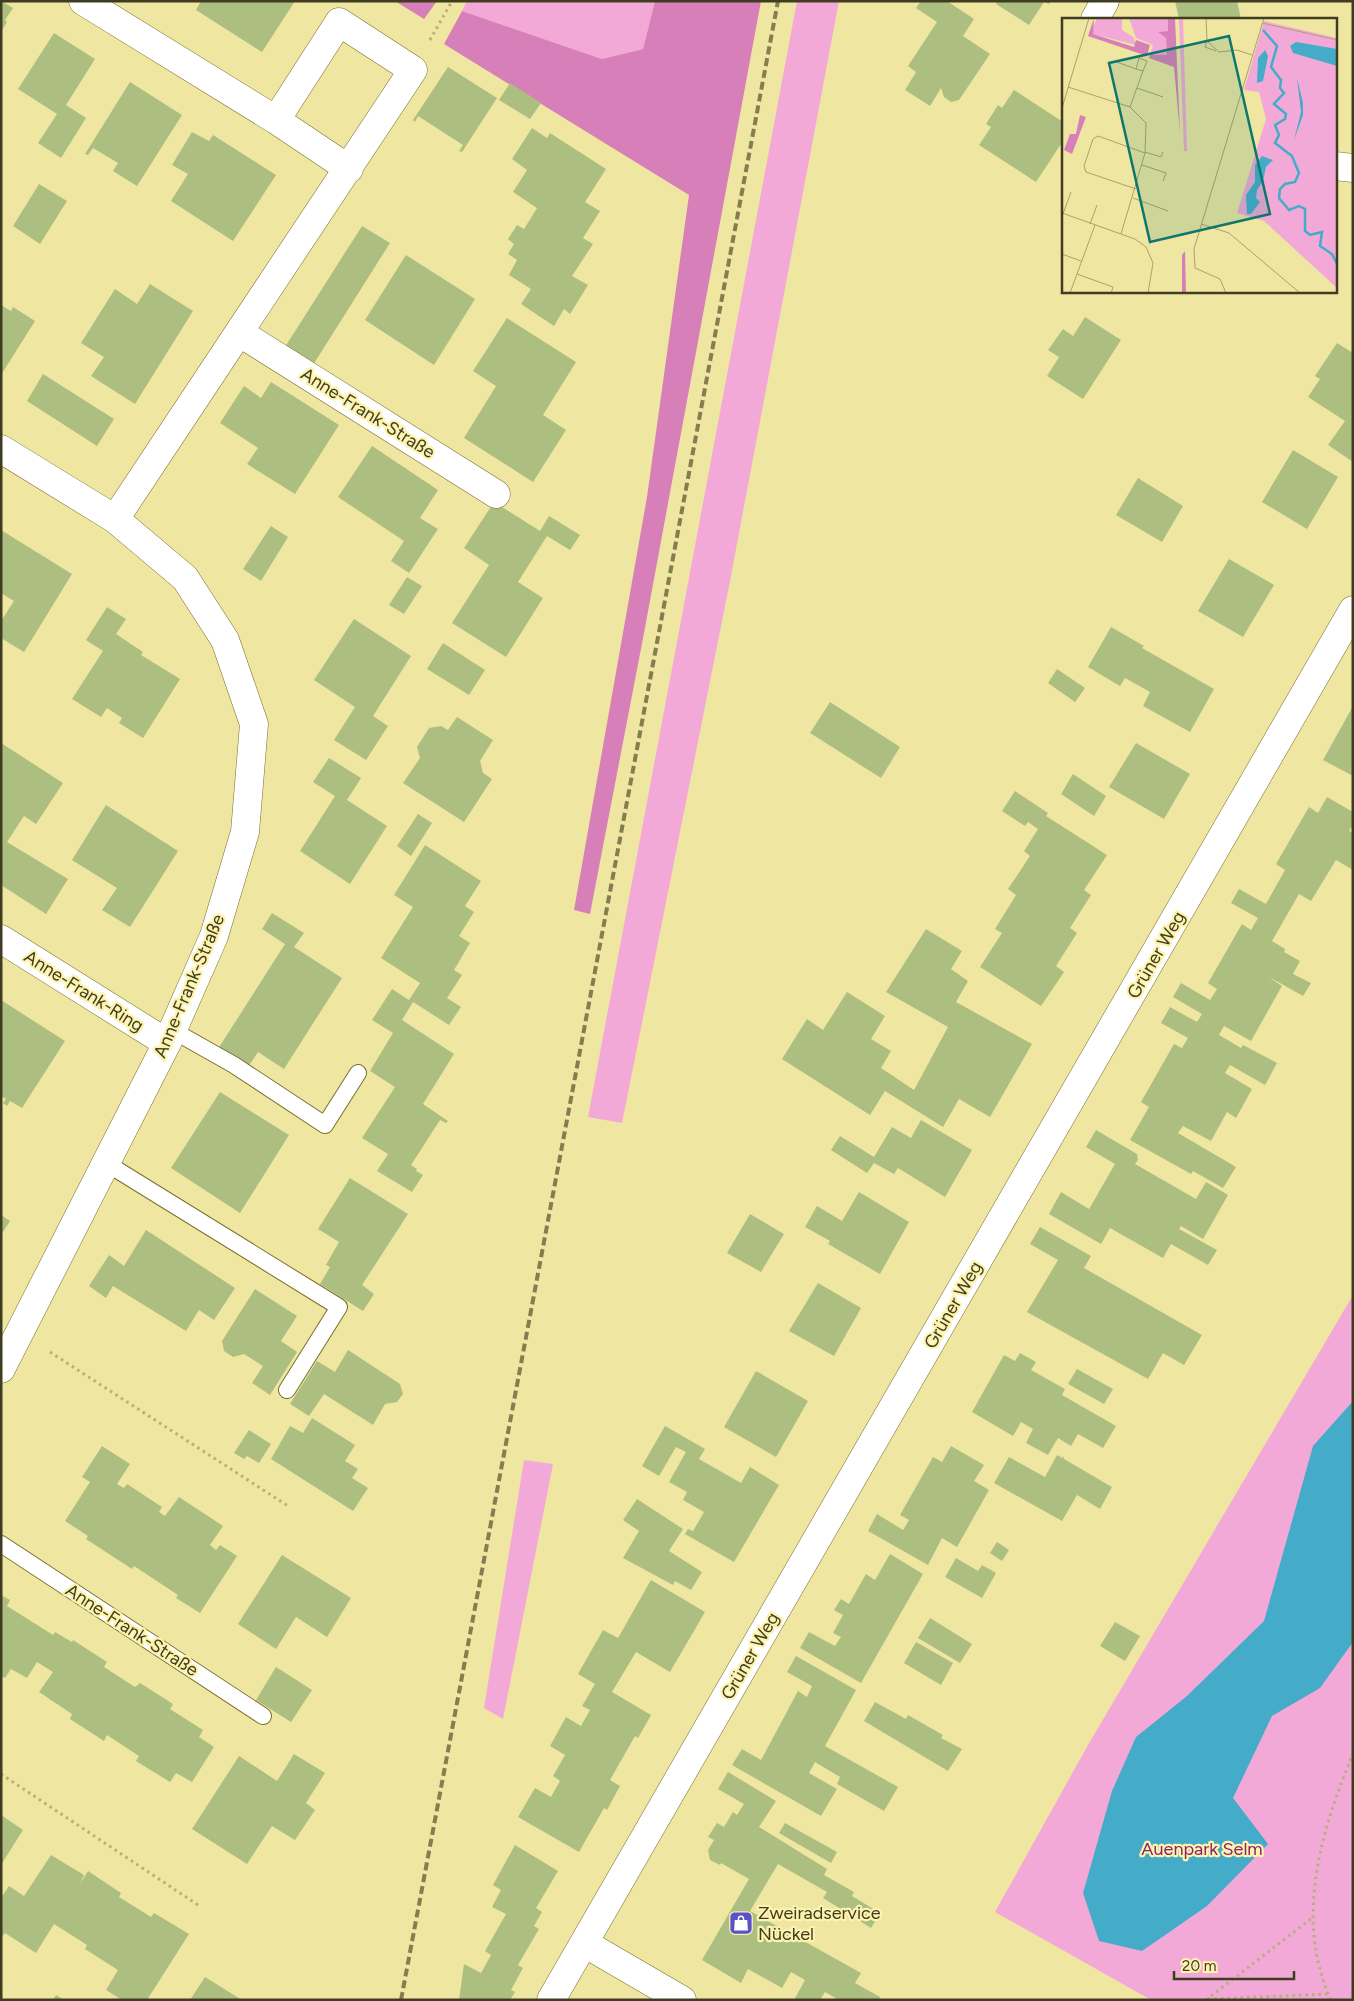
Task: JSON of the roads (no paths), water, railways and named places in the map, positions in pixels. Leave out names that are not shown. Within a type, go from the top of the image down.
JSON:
[{"type":"street","points":[[83,1],[276,120],[349,169]]},
{"type":"street","points":[[1095,18],[1106,1],[1116,18]]},
{"type":"street","points":[[115,519],[413,70],[339,22],[276,120]]},
{"type":"street","points":[[1336,166],[1353,168]]},
{"type":"street","name":"Anne-Frank-Straße","points":[[240,333],[496,494]]},
{"type":"street","name":"Anne-Frank-Straße","points":[[1,449],[115,519],[185,578],[225,640],[254,724],[245,832],[214,936],[169,1037],[1,1369]]},
{"type":"street","name":"Grüner Weg","points":[[551,2000],[1353,610]]},
{"type":"street","name":"Anne-Frank-Ring","points":[[1,939],[169,1037]]},
{"type":"street","points":[[584,1943],[682,2000]]},
{"type":"lane","points":[[169,1037],[234,1065],[325,1125],[358,1073]]},
{"type":"lane","points":[[106,1163],[339,1307],[287,1390]]},
{"type":"lane","name":"Anne-Frank-Straße","points":[[1,1544],[263,1716]]},
{"type":"water","points":[[1353,1401],[1353,1642],[1320,1688],[1272,1716],[1233,1798],[1268,1844],[1207,1906],[1142,1951],[1099,1941],[1083,1893],[1112,1791],[1136,1737],[1187,1696],[1264,1621],[1313,1446]]},
{"type":"railway","points":[[401,2000],[778,1]]},
{"type":"place","name":"Zweiradservice Nückel","points":[[741,1923]]},
{"type":"park label","name":"Auenpark Selm","points":[[1202,1849]]}]
